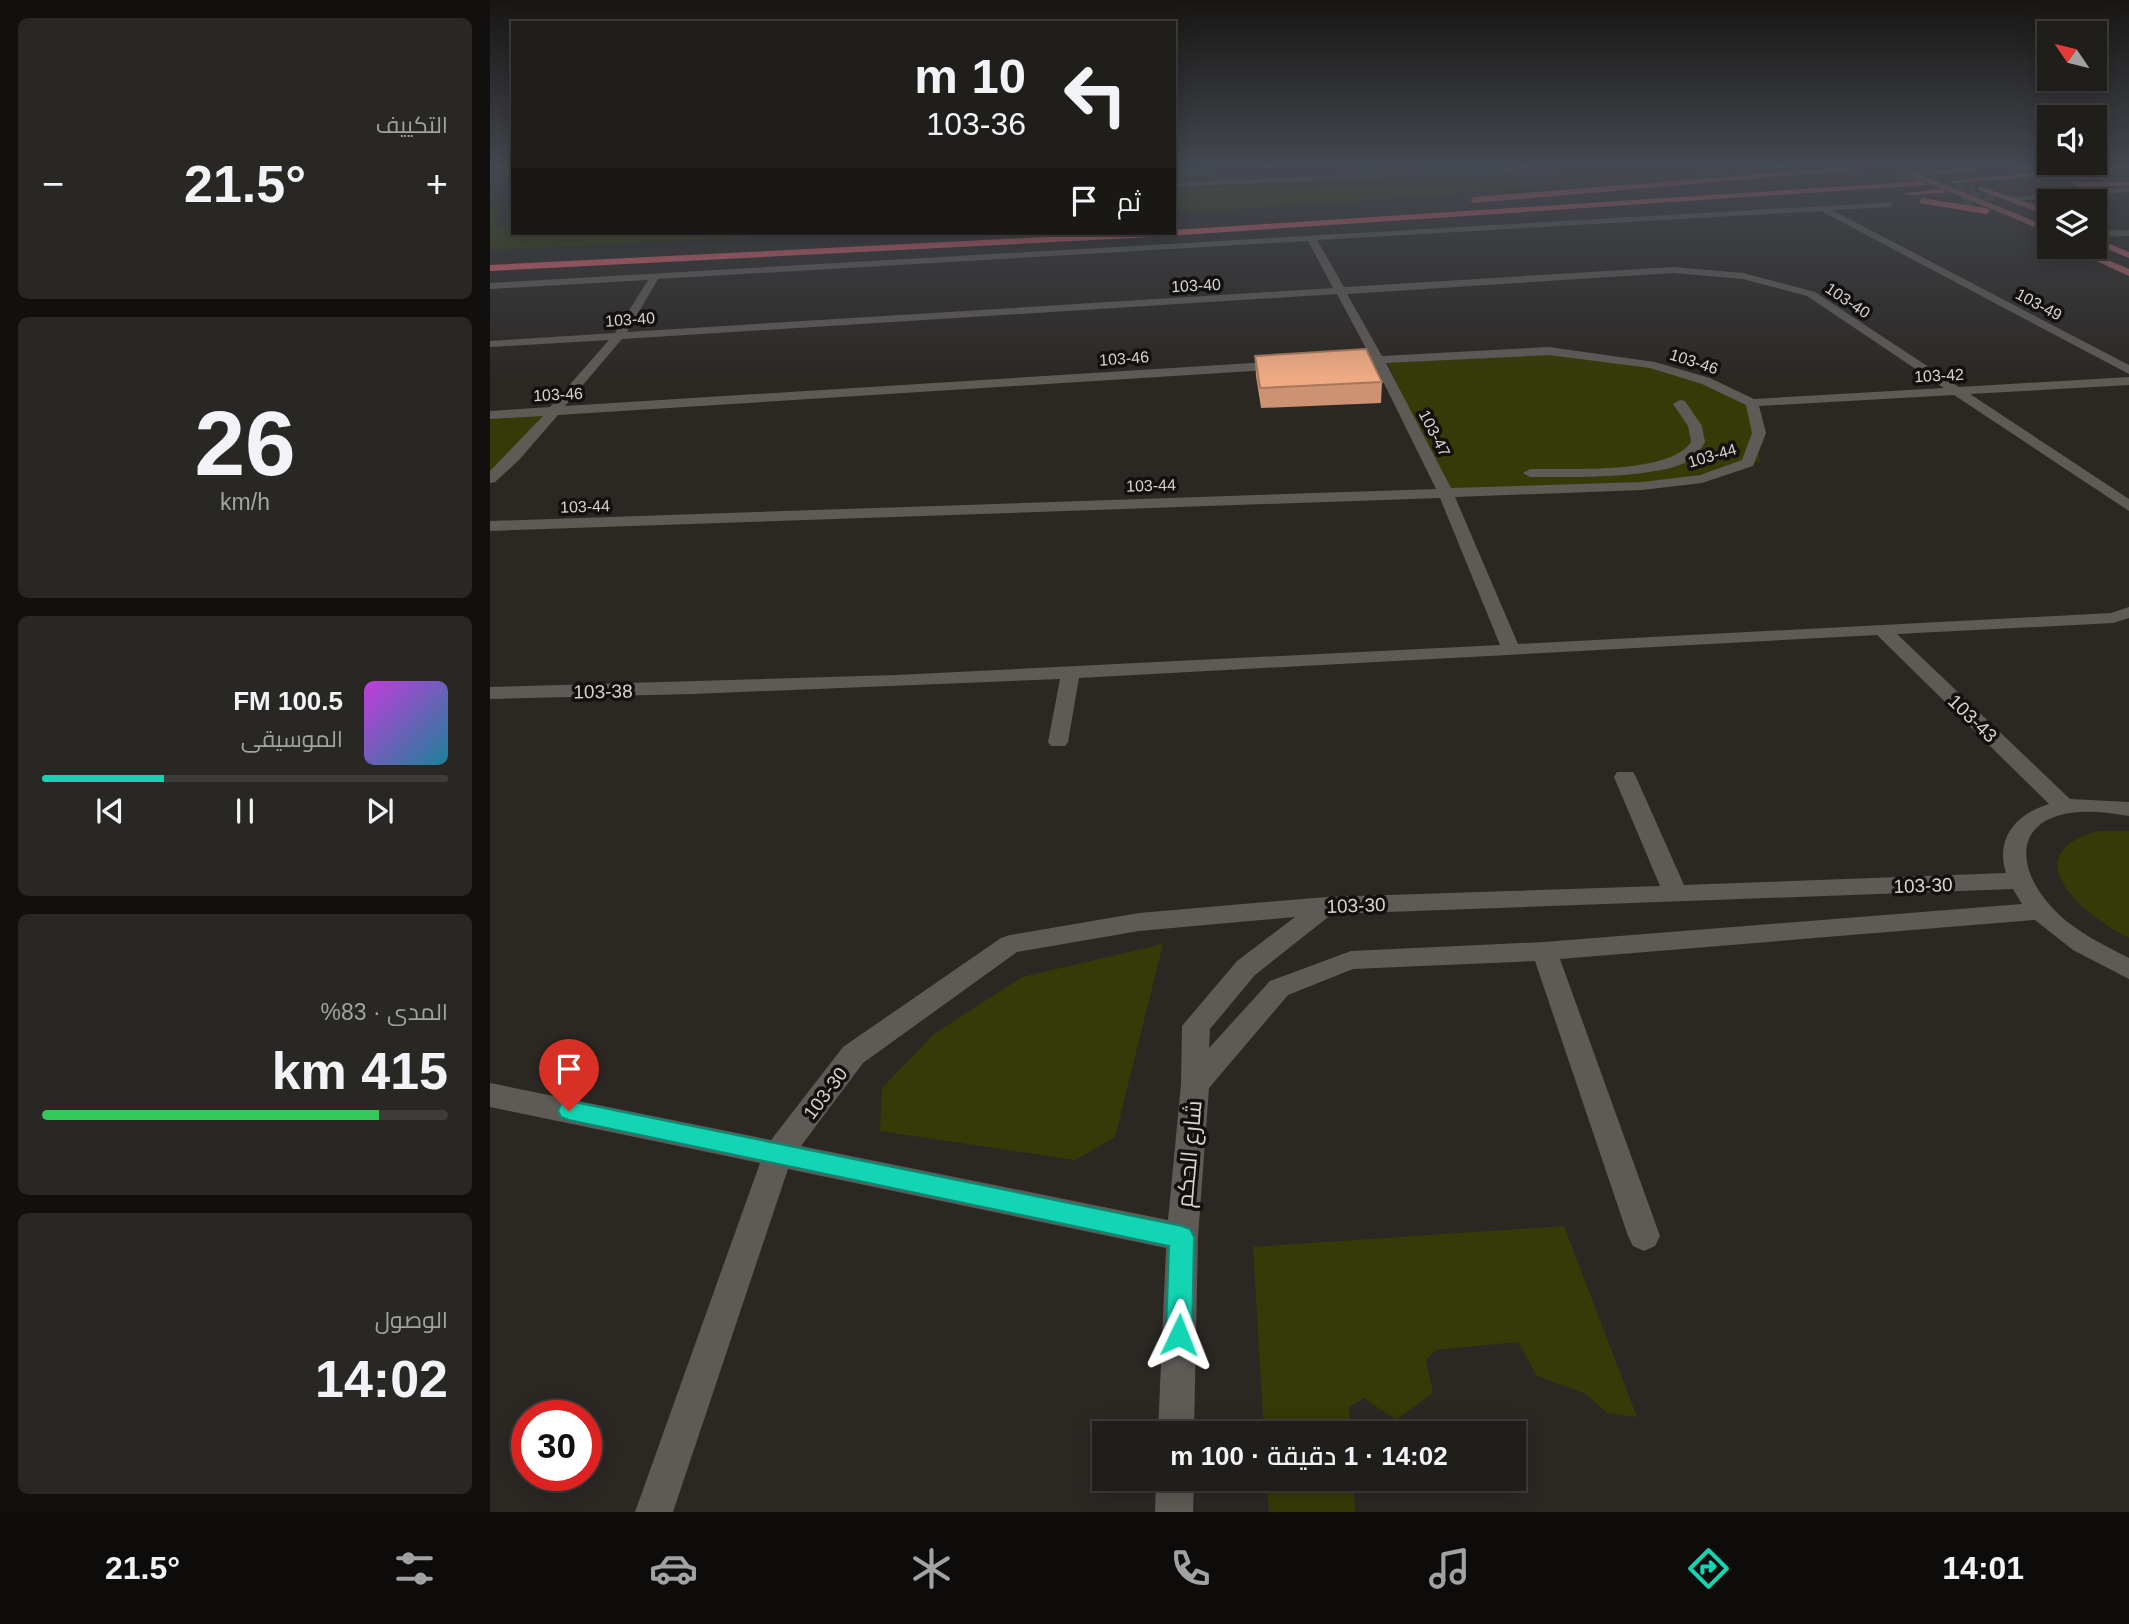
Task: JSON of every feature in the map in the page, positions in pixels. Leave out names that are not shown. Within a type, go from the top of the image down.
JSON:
[{"type":"highway","points":[[490,268],[1067,237]]},
{"type":"main road","points":[[2107,239],[2129,246]]},
{"type":"main road","points":[[2107,243],[2129,256]]},
{"type":"main road","points":[[2107,254],[2129,263]]},
{"type":"main road","points":[[2099,259],[2129,272]]},
{"type":"street","points":[[490,286],[1367,237]]},
{"type":"street","name":"103-49","points":[[1878,237],[2129,370]]},
{"type":"street","name":"103-47","points":[[1312,240],[1378,359],[1445,492],[1512,650]]},
{"type":"street","name":"103-40","points":[[490,344],[1674,270],[1764,281],[1811,294],[2129,506]]},
{"type":"street","points":[[490,479],[514,457],[619,336],[654,276]]},
{"type":"street","name":"103-46","points":[[1323,362],[1549,351],[1651,365],[1706,381],[1752,403]]},
{"type":"street","name":"103-46","points":[[490,415],[1296,364]]},
{"type":"street","name":"103-42","points":[[1752,403],[2129,381]]},
{"type":"street","name":"103-44","points":[[490,526],[1642,486],[1702,479],[1748,463],[1759,433],[1752,403]]},
{"type":"street","points":[[1530,473],[1623,471],[1672,462],[1693,453],[1698,444],[1698,435],[1680,404]]},
{"type":"street","points":[[1623,471],[1642,486]]},
{"type":"street","name":"103-38","points":[[490,693],[715,690],[2113,618],[2129,612]]},
{"type":"street","name":"103-43","points":[[1881,629],[2065,807]]},
{"type":"street","points":[[1058,742],[1071,672]]},
{"type":"street","points":[[1625,777],[1676,894]]},
{"type":"street","points":[[2129,809],[2101,805],[2065,807],[2036,816],[2018,832],[2011,854],[2018,881],[2041,911],[2080,943],[2129,969]]},
{"type":"street","name":"103-30","points":[[654,1512],[779,1152],[853,1055],[1010,944],[1139,922],[1325,906],[2018,881]]},
{"type":"street","name":"شارع الحكم","points":[[1177,1421],[1182,1237],[1195,1084],[1196,1026],[1246,968],[1325,906]]},
{"type":"street","name":"103-30","points":[[1195,1084],[1279,988],[1351,960],[1544,951],[2041,911]]},
{"type":"street","points":[[1544,951],[1644,1236]]},
{"type":"street","points":[[490,1095],[779,1152],[1182,1237]]},
{"type":"street","points":[[1174,1512],[1175,1491]]},
{"type":"green space","points":[[490,237],[761,237],[490,250]]},
{"type":"green space","points":[[1549,351],[1651,365],[1706,381],[1752,403],[1760,462],[1642,486],[1445,492],[1388,363]]},
{"type":"green space","points":[[552,412],[490,479],[490,415]]},
{"type":"green space","points":[[2098,831],[2129,831],[2129,938],[2111,928],[2076,901],[2064,885],[2058,870],[2060,855],[2073,842]]},
{"type":"green space","points":[[1163,944],[1115,1137],[1075,1160],[880,1131],[882,1088],[934,1034],[1022,977]]},
{"type":"green space","points":[[1564,1226],[1637,1417],[1607,1413],[1586,1394],[1537,1376],[1518,1342],[1436,1350],[1426,1360],[1433,1393],[1396,1420],[1364,1398],[1349,1407],[1350,1421],[1263,1421],[1253,1247]]},
{"type":"green space","points":[[1268,1491],[1354,1491],[1355,1512],[1269,1512]]},
{"type":"building","points":[[1366,349],[1382,382],[1260,388],[1255,356]]},
{"type":"route","points":[[569,1111],[779,1152],[1182,1237],[1179,1335]]}]
